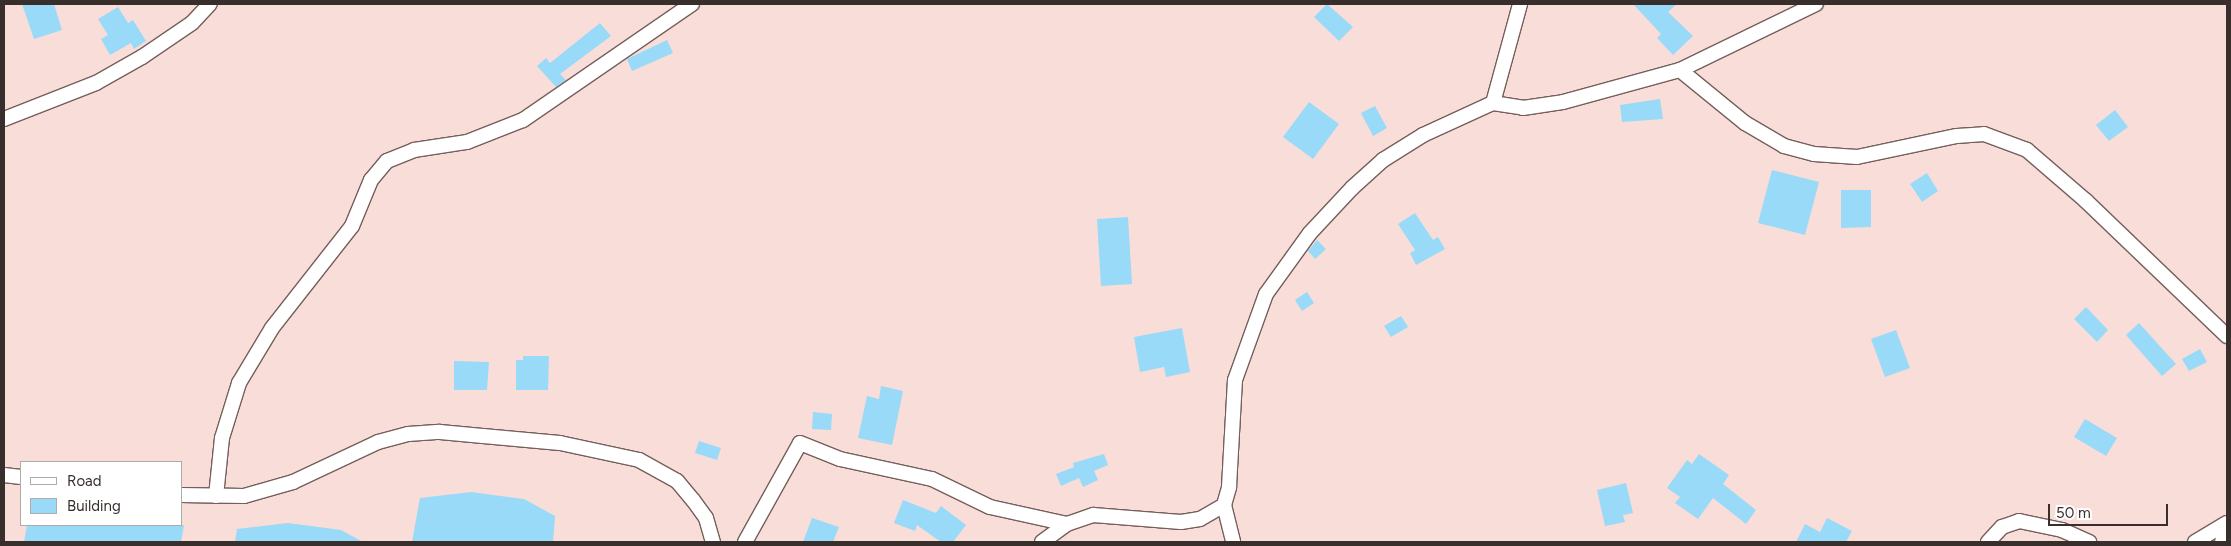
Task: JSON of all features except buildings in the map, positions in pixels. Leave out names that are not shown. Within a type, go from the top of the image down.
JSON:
[{"type":"street","points":[[4,119],[112,74],[192,23],[210,4]]},
{"type":"street","points":[[216,496],[222,438],[239,383],[272,328],[352,226],[371,180],[387,161],[414,150],[468,142],[523,120],[692,4]]},
{"type":"street","points":[[1493,103],[1520,4]]},
{"type":"street","points":[[1233,542],[1224,505],[1229,487],[1235,380],[1266,294],[1283,267],[1340,200],[1383,160],[1423,135],[1493,103],[1523,108],[1563,102],[1680,70],[1816,4]]},
{"type":"street","points":[[1680,70],[1744,123],[1784,146],[1814,154],[1857,157],[1957,136],[1984,134],[2027,150],[2086,201],[2227,336]]},
{"type":"street","points":[[182,495],[244,496],[293,482],[378,442],[408,434],[440,432],[560,443],[639,460],[671,478],[706,518],[713,542]]},
{"type":"street","points":[[745,542],[800,443],[840,459],[932,479],[990,507],[1067,524]]},
{"type":"street","points":[[4,475],[20,477]]},
{"type":"street","points":[[1042,542],[1067,524],[1094,515],[1117,515],[1181,522],[1200,519],[1224,505]]},
{"type":"street","points":[[1988,542],[2002,527],[2019,521],[2062,530],[2090,542]]},
{"type":"street","points":[[2195,542],[2227,524]]},
{"type":"street","points":[[2222,542],[2227,524]]}]
